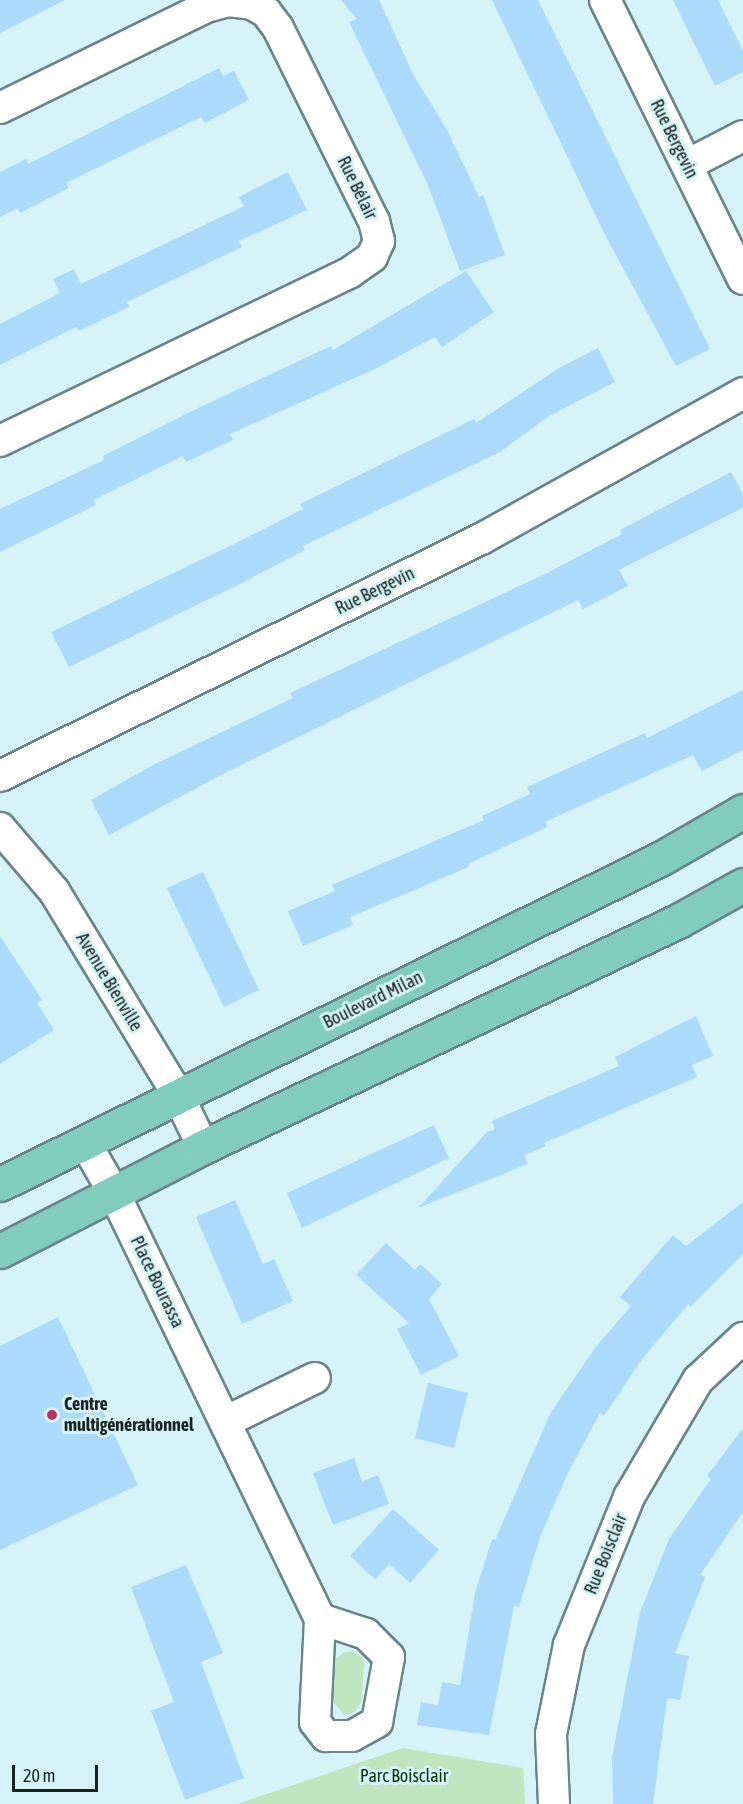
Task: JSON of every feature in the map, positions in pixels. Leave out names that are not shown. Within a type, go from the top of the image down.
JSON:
[{"type":"main road","name":"Boulevard Milan","points":[[0,1184],[86,1144],[178,1095],[660,859],[743,811]]},
{"type":"main road","points":[[0,1251],[115,1195],[203,1147],[667,926],[743,885]]},
{"type":"street","name":"Rue Bergevin","points":[[605,0],[743,279]]},
{"type":"street","name":"Rue Bélair","points":[[0,108],[206,7],[228,1],[252,4],[267,12],[278,27],[374,221],[379,240],[372,257],[349,273],[0,441]]},
{"type":"street","points":[[687,165],[743,136]]},
{"type":"street","name":"Rue Bergevin","points":[[0,776],[481,539],[743,393]]},
{"type":"street","name":"Avenue Bienville","points":[[0,828],[54,891],[178,1095],[203,1147]]},
{"type":"street","name":"Place Bourassa","points":[[86,1144],[115,1195],[320,1619]]},
{"type":"street","name":"Rue Boisclair","points":[[554,1804],[551,1734],[569,1646],[629,1497],[698,1380],[743,1338]]},
{"type":"street","points":[[225,1422],[315,1378]]},
{"type":"green space","points":[[353,1651],[363,1658],[361,1703],[353,1713],[345,1715],[332,1701],[335,1660],[343,1653]]},
{"type":"green space","name":"Parc Boisclair","points":[[403,1748],[523,1768],[525,1804],[237,1804]]},
{"type":"building","points":[[0,0],[65,0],[0,33]]},
{"type":"building","points":[[341,0],[379,0],[414,76],[447,130],[479,197],[483,195],[505,255],[460,271],[428,185],[349,22],[357,19]]},
{"type":"building","points":[[492,0],[538,0],[710,349],[676,366],[604,233]]},
{"type":"building","points":[[673,0],[718,0],[743,51],[743,72],[715,86]]},
{"type":"building","points":[[219,68],[223,76],[234,71],[249,100],[205,123],[201,117],[66,183],[69,188],[20,213],[18,208],[0,217],[0,172],[26,159],[28,164]]},
{"type":"building","points":[[288,172],[307,210],[239,241],[242,247],[127,302],[129,307],[79,331],[76,327],[0,365],[0,324],[60,293],[53,279],[74,269],[81,284],[244,206],[239,197]]},
{"type":"building","points":[[466,271],[494,312],[442,347],[435,337],[375,369],[230,434],[233,440],[186,462],[183,456],[94,500],[96,505],[0,552],[0,509],[104,460],[103,456],[192,411],[331,346],[333,350]]},
{"type":"building","points":[[598,348],[615,382],[549,416],[500,452],[303,546],[305,550],[238,585],[69,667],[51,632],[303,509],[300,504],[474,419],[476,423],[559,368]]},
{"type":"building","points":[[731,472],[743,494],[743,508],[619,570],[628,586],[583,609],[578,600],[219,776],[109,835],[91,800],[153,765],[293,698],[290,693],[543,575],[622,534],[620,530]]},
{"type":"building","points":[[743,690],[743,750],[702,771],[693,755],[545,822],[547,827],[468,864],[469,867],[350,917],[353,925],[303,946],[288,911],[335,891],[332,885],[484,820],[482,816],[530,794],[527,787],[645,733],[647,738]]},
{"type":"building","points":[[203,872],[259,990],[224,1007],[167,888]]},
{"type":"building","points":[[0,936],[42,1000],[37,1003],[54,1030],[0,1064]]},
{"type":"building","points":[[696,1016],[713,1056],[692,1065],[697,1077],[544,1143],[546,1146],[524,1155],[528,1164],[418,1208],[487,1132],[495,1129],[492,1121],[619,1066],[615,1057]]},
{"type":"building","points":[[434,1125],[449,1158],[302,1228],[287,1193]]},
{"type":"building","points":[[235,1200],[263,1264],[274,1259],[293,1301],[242,1324],[196,1217]]},
{"type":"building","points":[[743,1202],[743,1254],[690,1307],[688,1304],[640,1362],[604,1416],[600,1413],[567,1475],[540,1537],[519,1607],[514,1606],[489,1735],[417,1725],[421,1702],[438,1705],[442,1682],[460,1685],[475,1593],[492,1539],[495,1540],[551,1412],[595,1348],[631,1306],[620,1297],[673,1235],[686,1246]]},
{"type":"building","points":[[386,1243],[415,1270],[420,1264],[442,1284],[429,1299],[459,1356],[421,1375],[397,1329],[409,1323],[356,1275]]},
{"type":"building","name":"Centre multigénérationnel","points":[[58,1317],[138,1485],[0,1550],[0,1346]]},
{"type":"building","points":[[428,1383],[468,1393],[454,1448],[415,1438]]},
{"type":"building","points":[[743,1428],[743,1512],[700,1575],[705,1577],[675,1653],[689,1656],[680,1700],[667,1698],[653,1804],[613,1804],[612,1757],[640,1613],[669,1539],[711,1479],[707,1476]]},
{"type":"building","points":[[354,1458],[362,1481],[378,1475],[389,1504],[333,1525],[313,1473]]},
{"type":"building","points":[[393,1509],[439,1550],[410,1583],[389,1564],[375,1579],[350,1556]]},
{"type":"building","points":[[186,1565],[223,1653],[201,1662],[244,1778],[185,1800],[151,1711],[174,1702],[131,1587]]},
{"type":"place","name":"Centre multigénérationnel","points":[[52,1415]]}]
